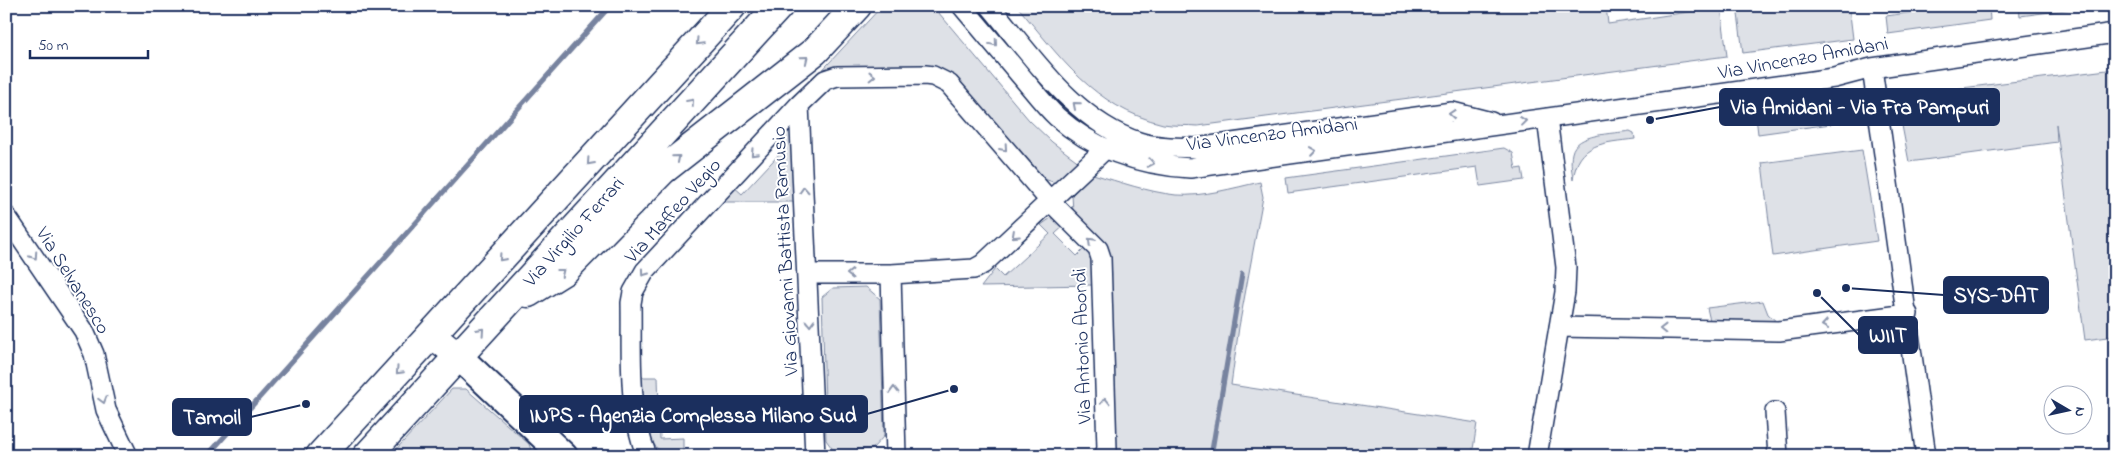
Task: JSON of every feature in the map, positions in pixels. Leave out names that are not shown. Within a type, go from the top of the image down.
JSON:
[{"type":"main road","name":"Via Virgilio Ferrari","points":[[320,456],[732,6]]},
{"type":"main road","name":"Via Virgilio Ferrari","points":[[367,456],[779,6]]},
{"type":"main road","points":[[504,305],[547,283],[565,270],[663,170],[815,51],[857,6]]},
{"type":"street","name":"Via Vincenzo Amidani","points":[[962,6],[1057,117],[1078,133],[1105,149],[1148,163],[1183,167],[1204,167],[1834,78],[1872,68],[2115,33]]},
{"type":"street","name":"Via Vincenzo Amidani","points":[[990,6],[1068,98],[1091,118],[1115,133],[1140,142],[1161,146],[1196,148],[1452,112],[1499,124]]},
{"type":"street","points":[[1872,68],[1908,314],[1926,456]]},
{"type":"street","name":"Via Maffeo Vegio","points":[[647,456],[639,438],[634,412],[631,303],[633,292],[645,271],[799,105],[820,85],[831,78],[919,74],[933,76],[949,84],[1050,201]]},
{"type":"street","name":"Via Giovanni Battista Ramusio","points":[[799,105],[815,456]]},
{"type":"street","points":[[1538,456],[1565,292],[1566,267],[1547,118]]},
{"type":"street","points":[[808,274],[891,274],[974,269],[983,264],[1105,149]]},
{"type":"street","name":"Via Antonio Abondi","points":[[1050,201],[1096,245],[1101,258],[1105,452]]},
{"type":"street","name":"Via Selvanesco","points":[[6,216],[84,331],[94,354],[106,410],[128,456]]},
{"type":"street","points":[[891,274],[896,456]]},
{"type":"street","points":[[1559,327],[1779,331],[1908,314]]},
{"type":"street","points":[[432,335],[458,356],[564,456]]},
{"type":"street","points":[[1775,412],[1778,456]]},
{"type":"shaded area","points":[[882,6],[933,6],[1029,120],[1052,142],[1080,163],[1058,182],[1044,179],[954,82],[815,78]]},
{"type":"shaded area","points":[[1017,6],[1606,6],[1608,24],[1721,7],[1727,56],[1198,126],[1172,125],[1138,116],[1117,106],[1098,93],[1064,62]]},
{"type":"shaded area","points":[[1737,6],[1849,6],[1853,39],[1743,53]]},
{"type":"shaded area","points":[[1957,6],[1989,6],[1990,20],[1888,34],[1886,16]]},
{"type":"shaded area","points":[[2019,6],[2096,6],[2020,16]]},
{"type":"shaded area","points":[[2115,69],[2115,336],[2085,340],[2056,124],[2057,142],[1909,162],[1900,115],[1907,114],[1907,102],[1914,94]]},
{"type":"shaded area","points":[[1841,97],[1855,105],[1860,120],[1758,134],[1755,108]]},
{"type":"shaded area","points":[[789,128],[792,129],[795,202],[720,202],[733,186],[742,194],[785,148],[776,140]]},
{"type":"shaded area","points":[[1630,131],[1634,133],[1635,139],[1603,144],[1587,151],[1580,158],[1573,180],[1571,163],[1575,146],[1588,138]]},
{"type":"shaded area","points":[[1504,148],[1513,153],[1516,169],[1522,168],[1524,180],[1480,186],[1477,167],[1288,193],[1286,178]]},
{"type":"shaded area","points":[[1862,150],[1877,241],[1773,256],[1762,163]]},
{"type":"shaded area","points":[[1093,174],[1145,189],[1176,195],[1207,193],[1260,182],[1263,197],[1239,327],[1231,385],[1477,423],[1472,456],[1117,456],[1108,257],[1104,241],[1073,212],[1072,195]]},
{"type":"shaded area","points":[[1051,218],[1055,218],[1065,225],[1055,234],[1077,256],[1086,247],[1092,253],[1093,285],[981,287],[995,269],[1003,277],[1050,234],[1041,225]]},
{"type":"shaded area","points":[[866,287],[880,299],[884,436],[872,449],[834,451],[826,440],[822,297],[833,288]]},
{"type":"shaded area","points":[[1763,301],[1768,314],[1778,323],[1711,325],[1707,308]]},
{"type":"shaded area","points":[[641,377],[658,377],[660,439],[683,438],[683,455],[664,453],[651,440],[644,419]]},
{"type":"shaded area","points":[[452,389],[466,389],[529,444],[533,456],[390,456]]},
{"type":"waterway","points":[[207,456],[610,6]]},
{"type":"waterway","points":[[1211,456],[1242,274]]},
{"type":"place","name":"Via Amidani - Via Fra Pampuri","points":[[1650,120]]},
{"type":"place","name":"SYS-DAT","points":[[1846,288]]},
{"type":"place","name":"WIIT","points":[[1817,293]]},
{"type":"place","name":"INPS – Agenzia Complessa Milano Sud","points":[[954,389]]},
{"type":"place","name":"Tamoil","points":[[306,404]]}]
